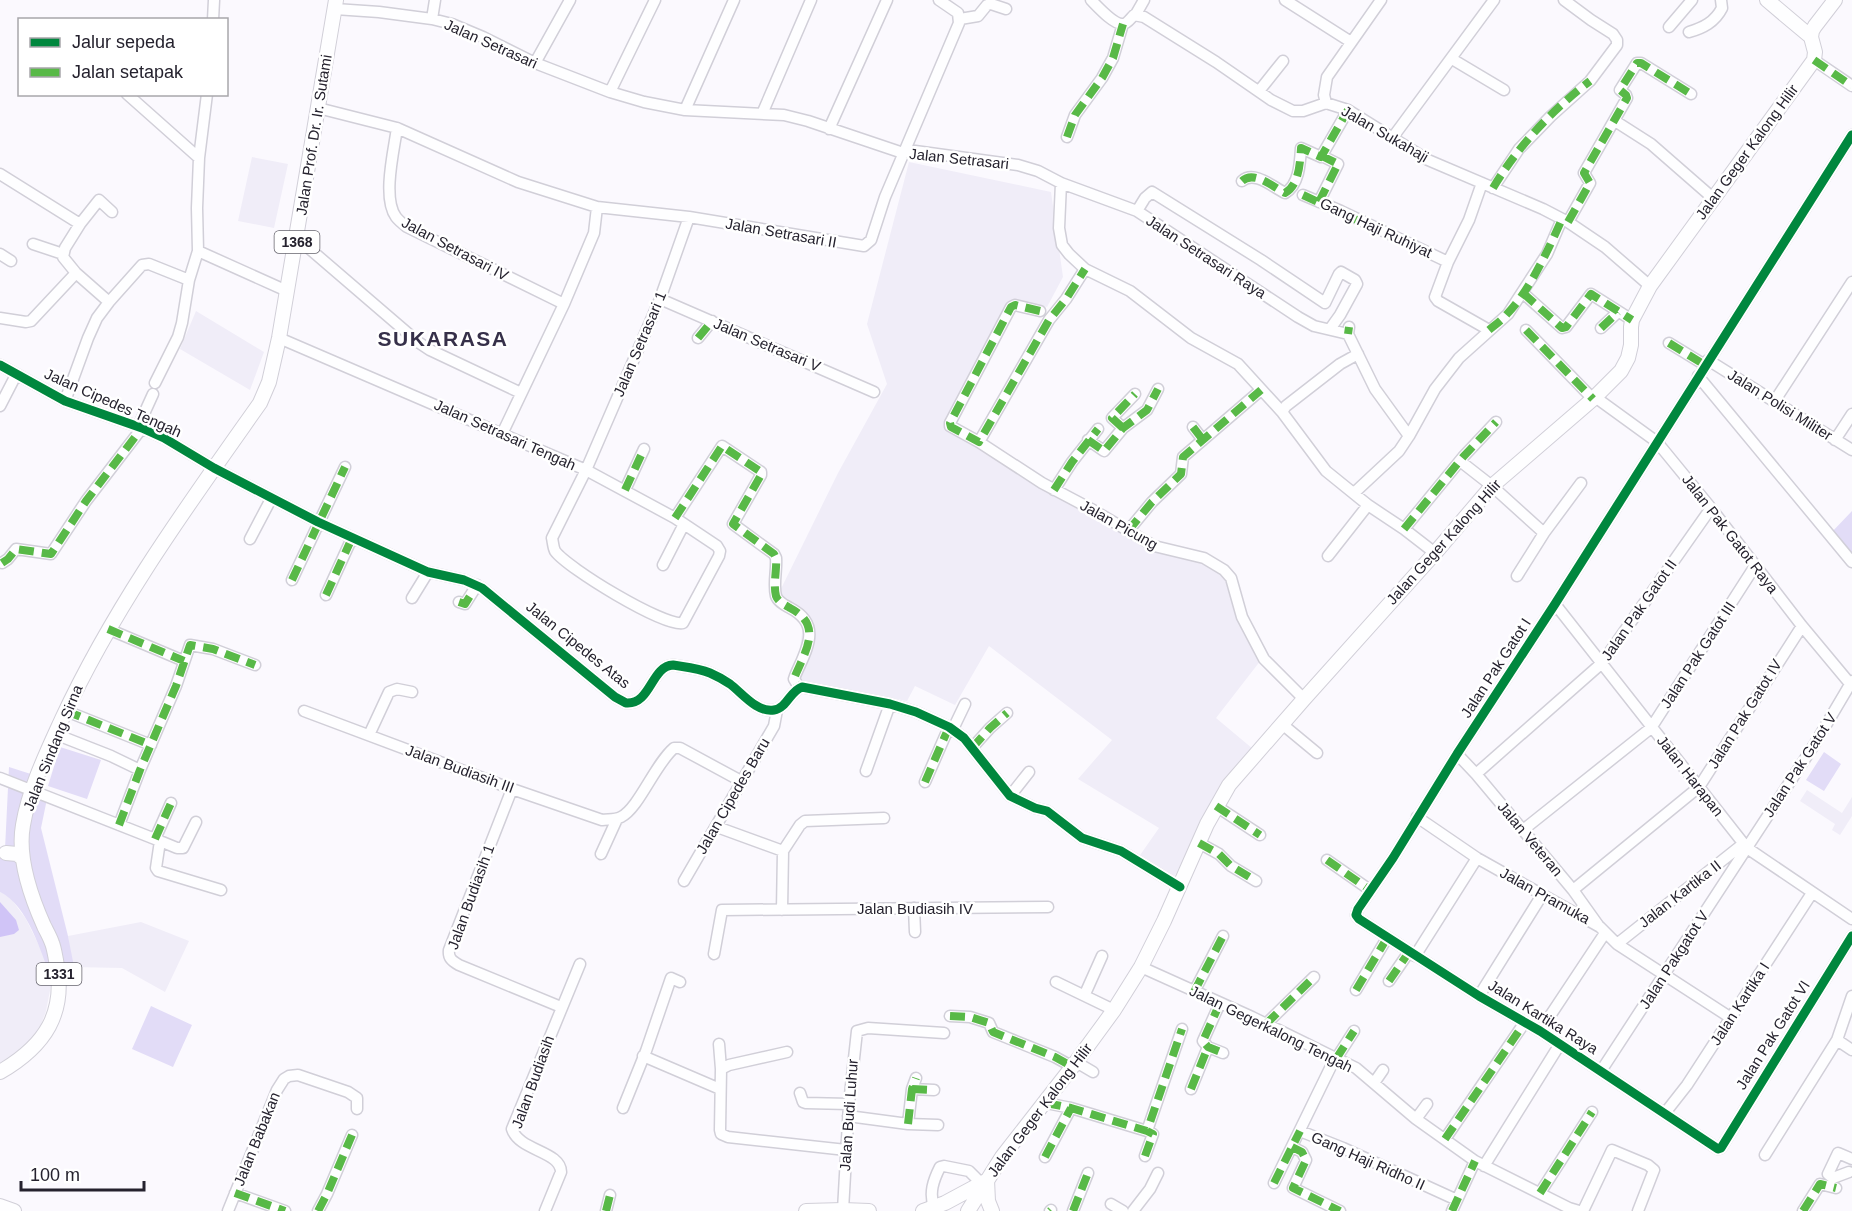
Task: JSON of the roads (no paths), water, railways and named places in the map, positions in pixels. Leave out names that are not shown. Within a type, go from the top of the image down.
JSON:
[{"type":"main road","points":[[1767,0],[1809,30],[1815,46],[1814,60]]},
{"type":"main road","points":[[1809,30],[1835,0]]},
{"type":"main road","name":"Jalan Prof. Dr. Ir. Sutami","points":[[214,468],[260,403],[269,382],[297,238],[336,4]]},
{"type":"main road","name":"Jalan Geger Kalong Hilir","points":[[968,1211],[984,1181],[1046,1103],[1114,1010],[1141,967],[1216,806],[1229,785],[1492,486],[1594,398],[1621,371],[1632,344],[1632,320],[1650,286],[1814,60]]},
{"type":"main road","name":"Jalan Sindang Sirna","points":[[0,1072],[33,1048],[45,1034],[52,1023],[59,1001],[60,979],[52,942],[34,902],[22,858],[22,834],[32,791],[79,682],[108,629],[144,570],[214,468]]},
{"type":"main road","points":[[3,854],[17,854],[22,858]]},
{"type":"main road","points":[[928,1209],[984,1181],[992,1211]]},
{"type":"main road","points":[[0,1206],[14,1211]]},
{"type":"main road","points":[[806,1211],[869,1211]]},
{"type":"street","points":[[213,18],[214,0]]},
{"type":"street","points":[[432,19],[435,0]]},
{"type":"street","points":[[610,92],[655,0]]},
{"type":"street","points":[[685,110],[734,0]]},
{"type":"street","points":[[762,114],[811,0]]},
{"type":"street","points":[[829,129],[887,0]]},
{"type":"street","points":[[903,153],[960,19],[956,10],[939,0]]},
{"type":"street","points":[[1091,0],[1117,23],[1123,24]]},
{"type":"street","points":[[1067,137],[1075,115],[1102,78],[1113,58],[1123,24],[1136,14],[1144,0]]},
{"type":"street","points":[[1285,0],[1351,42]]},
{"type":"street","points":[[1326,103],[1324,95],[1327,77],[1381,0]]},
{"type":"street","points":[[1393,137],[1494,0]]},
{"type":"street","points":[[1493,188],[1519,148],[1590,81],[1617,45],[1613,34],[1564,0]]},
{"type":"street","points":[[1669,27],[1692,0]]},
{"type":"street","points":[[1689,32],[1703,28],[1714,19],[1722,8],[1721,0]]},
{"type":"street","points":[[535,63],[568,1]]},
{"type":"street","name":"Jalan Setrasari","points":[[336,4],[432,19],[473,32],[535,63],[610,92],[644,102],[685,110],[784,115],[903,153],[915,151],[1018,165],[1038,171],[1061,183]]},
{"type":"street","points":[[960,19],[978,16],[987,5],[991,4],[1006,9]]},
{"type":"street","name":"Jalan Sukahaji","points":[[1136,14],[1144,16],[1258,91],[1293,111],[1303,111],[1326,103],[1348,110],[1428,160],[1565,221],[1605,247],[1650,286]]},
{"type":"street","points":[[1452,59],[1504,90]]},
{"type":"street","points":[[1814,60],[1852,87]]},
{"type":"street","points":[[1258,91],[1283,61]]},
{"type":"street","points":[[1354,493],[1399,451],[1435,389],[1459,358],[1508,314],[1523,293],[1590,183],[1584,173],[1626,98],[1620,90],[1637,63],[1641,63],[1691,94]]},
{"type":"street","points":[[129,96],[199,158]]},
{"type":"street","points":[[0,564],[8,559],[14,549],[50,554],[55,550],[142,428],[154,389],[182,323],[189,280],[198,251],[199,158],[207,99]]},
{"type":"street","name":"Jalan Setrasari II","points":[[318,108],[396,128],[518,182],[597,207],[689,217],[864,246],[871,240],[903,153]]},
{"type":"street","points":[[1321,156],[1348,110]]},
{"type":"street","points":[[1615,121],[1651,144],[1714,199]]},
{"type":"street","name":"Jalan Setrasari IV","points":[[396,128],[390,177],[390,202],[396,218],[407,227],[564,304]]},
{"type":"street","name":"Jalan Pak Gatot I","points":[[1358,909],[1393,858],[1852,135]]},
{"type":"street","points":[[1242,181],[1246,177],[1253,177],[1286,193],[1294,186],[1301,148],[1338,164],[1319,201]]},
{"type":"street","points":[[0,174],[80,224]]},
{"type":"street","points":[[1061,183],[1059,228],[1062,244],[1069,254],[1085,269],[1130,291],[1191,338],[1238,364],[1282,412],[1323,468],[1368,505],[1435,553]]},
{"type":"street","name":"Jalan Setrasari Raya","points":[[1061,183],[1137,212],[1314,326],[1348,330],[1375,389],[1409,436]]},
{"type":"street","points":[[1482,183],[1469,220],[1435,294],[1436,299],[1489,330]]},
{"type":"street","points":[[1137,212],[1145,198],[1152,192],[1261,260],[1340,315]]},
{"type":"street","name":"Gang Haji Ruhiyat","points":[[1303,195],[1449,262]]},
{"type":"street","points":[[109,302],[76,273],[64,259],[63,254],[80,224],[99,200],[112,212]]},
{"type":"street","points":[[502,434],[564,304],[594,232],[597,207]]},
{"type":"street","name":"Jalan Setrasari 1","points":[[689,217],[660,299],[586,470],[552,538],[554,549],[566,562],[624,599],[671,623],[683,623],[720,551]]},
{"type":"street","points":[[297,238],[424,346],[521,393]]},
{"type":"street","points":[[33,244],[63,254]]},
{"type":"street","points":[[198,251],[287,291]]},
{"type":"street","points":[[0,254],[11,261]]},
{"type":"street","points":[[65,401],[97,318],[143,264],[149,264],[189,280]]},
{"type":"street","points":[[979,442],[1049,320],[1085,269]]},
{"type":"street","points":[[1324,303],[1341,272],[1355,280],[1356,284],[1330,329]]},
{"type":"street","points":[[0,318],[30,321],[76,273]]},
{"type":"street","points":[[1774,402],[1852,282]]},
{"type":"street","points":[[1523,293],[1562,328],[1566,327],[1590,294],[1632,320]]},
{"type":"street","name":"Jalan Setrasari V","points":[[660,299],[874,392]]},
{"type":"street","name":"Jalan Picung","points":[[1040,311],[1015,305],[1011,308],[950,423],[951,427],[979,442],[1054,490],[1158,548],[1204,558],[1229,575],[1242,616],[1264,659],[1304,699]]},
{"type":"street","points":[[1601,328],[1618,312]]},
{"type":"street","points":[[698,338],[712,321]]},
{"type":"street","name":"Jalan Pak Gatot Raya","points":[[1526,330],[1594,398],[1657,442],[1802,626],[1851,684]]},
{"type":"street","name":"Jalan Setrasari Tengah","points":[[279,338],[586,470],[679,521],[717,546],[720,551]]},
{"type":"street","name":"Jalan Polisi Militer","points":[[1669,343],[1774,402],[1852,450]]},
{"type":"street","points":[[1282,412],[1286,406],[1340,364],[1358,354]]},
{"type":"street","name":"Jalan Cipedes Tengah","points":[[0,365],[65,401],[164,438],[214,468]]},
{"type":"street","points":[[0,406],[16,375]]},
{"type":"street","points":[[1698,376],[1852,562]]},
{"type":"street","points":[[1088,440],[1104,451],[1123,428],[1147,410],[1158,389]]},
{"type":"street","points":[[1128,531],[1152,502],[1181,474],[1183,457],[1261,390]]},
{"type":"street","points":[[1123,428],[1112,418],[1135,394]]},
{"type":"street","points":[[1835,440],[1852,414]]},
{"type":"street","points":[[1404,529],[1460,460],[1496,422]]},
{"type":"street","points":[[1193,427],[1203,440]]},
{"type":"street","points":[[1054,490],[1098,429]]},
{"type":"street","points":[[663,565],[679,521],[722,446],[761,472],[733,524],[776,556],[776,596],[781,602],[801,614],[810,629],[808,646],[794,679],[799,687],[890,704],[916,712],[951,728],[972,747],[1010,796],[1047,811],[1082,838],[1121,852],[1180,887]]},
{"type":"street","points":[[625,490],[644,449]]},
{"type":"street","points":[[1460,460],[1544,533]]},
{"type":"street","points":[[292,580],[345,467]]},
{"type":"street","name":"Jalan Cipedes Atas","points":[[214,468],[318,522],[428,572],[477,585],[615,697],[626,703],[632,704],[637,701],[663,668],[673,665],[711,673],[729,683],[758,706],[777,710]]},
{"type":"street","points":[[1517,576],[1544,533],[1581,483]]},
{"type":"street","points":[[250,539],[271,499]]},
{"type":"street","points":[[1328,556],[1368,505]]},
{"type":"street","name":"Jalan Pak Gatot II","points":[[1476,774],[1602,663],[1711,508]]},
{"type":"street","points":[[326,595],[352,538]]},
{"type":"street","name":"Jalan Pak Gatot III","points":[[1524,831],[1651,728],[1755,566]]},
{"type":"street","points":[[412,598],[428,572]]},
{"type":"street","points":[[459,602],[465,604],[477,585]]},
{"type":"street","name":"Jalan Harapan","points":[[1555,604],[1745,846],[1852,919]]},
{"type":"street","name":"Jalan Pak Gatot IV","points":[[1573,890],[1699,787],[1802,626]]},
{"type":"street","points":[[108,629],[184,661]]},
{"type":"street","points":[[119,825],[191,645],[213,649],[255,665]]},
{"type":"street","name":"Jalan Pak Gatot V","points":[[1745,846],[1816,742],[1851,684]]},
{"type":"street","points":[[777,710],[799,687]]},
{"type":"street","points":[[369,735],[388,692],[397,689],[412,692]]},
{"type":"street","points":[[866,771],[890,704]]},
{"type":"street","points":[[926,782],[964,704]]},
{"type":"street","name":"Jalan Cipedes Baru","points":[[684,881],[774,726],[777,710]]},
{"type":"street","points":[[66,711],[151,745]]},
{"type":"street","name":"Jalan Budiasih III","points":[[304,711],[512,789],[602,820],[617,819]]},
{"type":"street","points":[[972,747],[1007,713]]},
{"type":"street","points":[[1282,724],[1317,753]]},
{"type":"street","points":[[55,734],[140,770]]},
{"type":"street","points":[[601,854],[617,819],[629,811],[660,764],[674,748],[680,748],[741,781]]},
{"type":"street","name":"Jalan Veteran","points":[[1457,754],[1573,890],[1602,930]]},
{"type":"street","points":[[1010,796],[1029,772]]},
{"type":"street","points":[[0,778],[177,848],[183,848],[196,822]]},
{"type":"street","name":"Jalan Budiasih 1","points":[[512,789],[449,955],[452,961],[459,965],[561,1006]]},
{"type":"street","points":[[171,803],[158,840],[156,868],[158,871],[221,890]]},
{"type":"street","points":[[1216,806],[1260,835]]},
{"type":"street","name":"Jalan Pramuka","points":[[1417,817],[1477,858],[1602,930],[1617,944],[1731,1018]]},
{"type":"street","points":[[782,910],[783,851],[801,823],[884,818]]},
{"type":"street","points":[[717,827],[783,851]]},
{"type":"street","points":[[3,854],[14,848],[22,834]]},
{"type":"street","points":[[1199,843],[1219,854],[1231,866],[1256,881]]},
{"type":"street","name":"Jalan Kartika II","points":[[1617,944],[1745,846]]},
{"type":"street","name":"Jalan Pakgatot V","points":[[1601,1071],[1745,846]]},
{"type":"street","points":[[1389,981],[1412,954],[1477,858]]},
{"type":"street","points":[[1327,860],[1370,890]]},
{"type":"street","name":"Jalan Kartika I","points":[[1665,1113],[1688,1085],[1812,893]]},
{"type":"street","points":[[1479,996],[1542,895]]},
{"type":"street","name":"Jalan Budiasih IV","points":[[714,954],[722,910],[1048,907]]},
{"type":"street","points":[[914,908],[915,932]]},
{"type":"street","name":"Jalan Kartika Raya","points":[[1358,909],[1356,915],[1359,919],[1387,938],[1540,1031],[1718,1149]]},
{"type":"street","points":[[1540,1031],[1602,930]]},
{"type":"street","points":[[1194,992],[1223,936]]},
{"type":"street","name":"Jalan Pak Gatot VI","points":[[1718,1149],[1721,1148],[1852,936]]},
{"type":"street","points":[[1356,990],[1387,938]]},
{"type":"street","points":[[1085,994],[1102,956]]},
{"type":"street","name":"Jalan Budiasih","points":[[545,1211],[561,1172],[561,1166],[557,1160],[520,1141],[514,1136],[512,1129],[579,964]]},
{"type":"street","name":"Jalan Gegerkalong Tengah","points":[[1141,967],[1356,1068],[1416,1119],[1480,1163],[1569,1208],[1581,1211]]},
{"type":"street","points":[[1266,1024],[1314,977]]},
{"type":"street","points":[[623,1108],[671,978],[680,982]]},
{"type":"street","points":[[1056,982],[1085,994],[1114,1010]]},
{"type":"street","points":[[1765,1155],[1838,1040],[1852,996]]},
{"type":"street","points":[[1220,1003],[1203,1040],[1208,1047],[1223,1053]]},
{"type":"street","points":[[950,1016],[970,1017],[989,1023],[993,1032],[1092,1072]]},
{"type":"street","points":[[1445,1139],[1525,1022]]},
{"type":"street","name":"Jalan Budi Luhur","points":[[843,1210],[848,1116],[856,1035],[859,1030],[868,1028],[944,1033]]},
{"type":"street","points":[[1147,1131],[1182,1029]]},
{"type":"street","points":[[1300,1131],[1336,1059],[1354,1031]]},
{"type":"street","points":[[1838,1040],[1852,1050]]},
{"type":"street","points":[[719,1044],[721,1134],[728,1137],[846,1150]]},
{"type":"street","points":[[1452,1211],[1480,1163],[1560,1044]]},
{"type":"street","points":[[1191,1089],[1208,1047]]},
{"type":"street","points":[[721,1069],[729,1065],[787,1052]]},
{"type":"street","points":[[644,1056],[720,1089]]},
{"type":"street","points":[[1374,1083],[1383,1070]]},
{"type":"street","name":"Jalan Babakan","points":[[228,1211],[277,1090],[284,1079],[294,1074],[354,1095],[358,1101],[357,1109]]},
{"type":"street","points":[[908,1124],[912,1089],[916,1078]]},
{"type":"street","points":[[912,1089],[933,1090]]},
{"type":"street","points":[[800,1093],[806,1104],[849,1104]]},
{"type":"street","points":[[1046,1103],[1071,1108],[1153,1134],[1145,1156]]},
{"type":"street","points":[[1416,1119],[1427,1104]]},
{"type":"street","points":[[1045,1157],[1071,1108]]},
{"type":"street","points":[[1540,1193],[1592,1112]]},
{"type":"street","points":[[848,1116],[908,1124],[938,1125]]},
{"type":"street","name":"Gang Haji Ridho II","points":[[1274,1183],[1300,1131],[1457,1200]]},
{"type":"street","points":[[318,1211],[352,1135]]},
{"type":"street","points":[[1292,1147],[1302,1152],[1306,1160],[1293,1188],[1340,1211]]},
{"type":"street","points":[[1581,1211],[1612,1150],[1652,1167],[1654,1172],[1638,1211]]},
{"type":"street","points":[[928,1209],[932,1186],[940,1167],[969,1172],[984,1181]]},
{"type":"street","points":[[1073,1211],[1088,1173]]},
{"type":"street","points":[[1133,1211],[1150,1189],[1158,1173]]},
{"type":"street","points":[[1803,1211],[1820,1184],[1836,1188]]},
{"type":"street","points":[[235,1193],[285,1211]]},
{"type":"street","points":[[606,1211],[610,1195]]},
{"type":"street","points":[[1111,1204],[1124,1211]]},
{"type":"district","name":"SUKARASA","points":[[443,339]]}]
